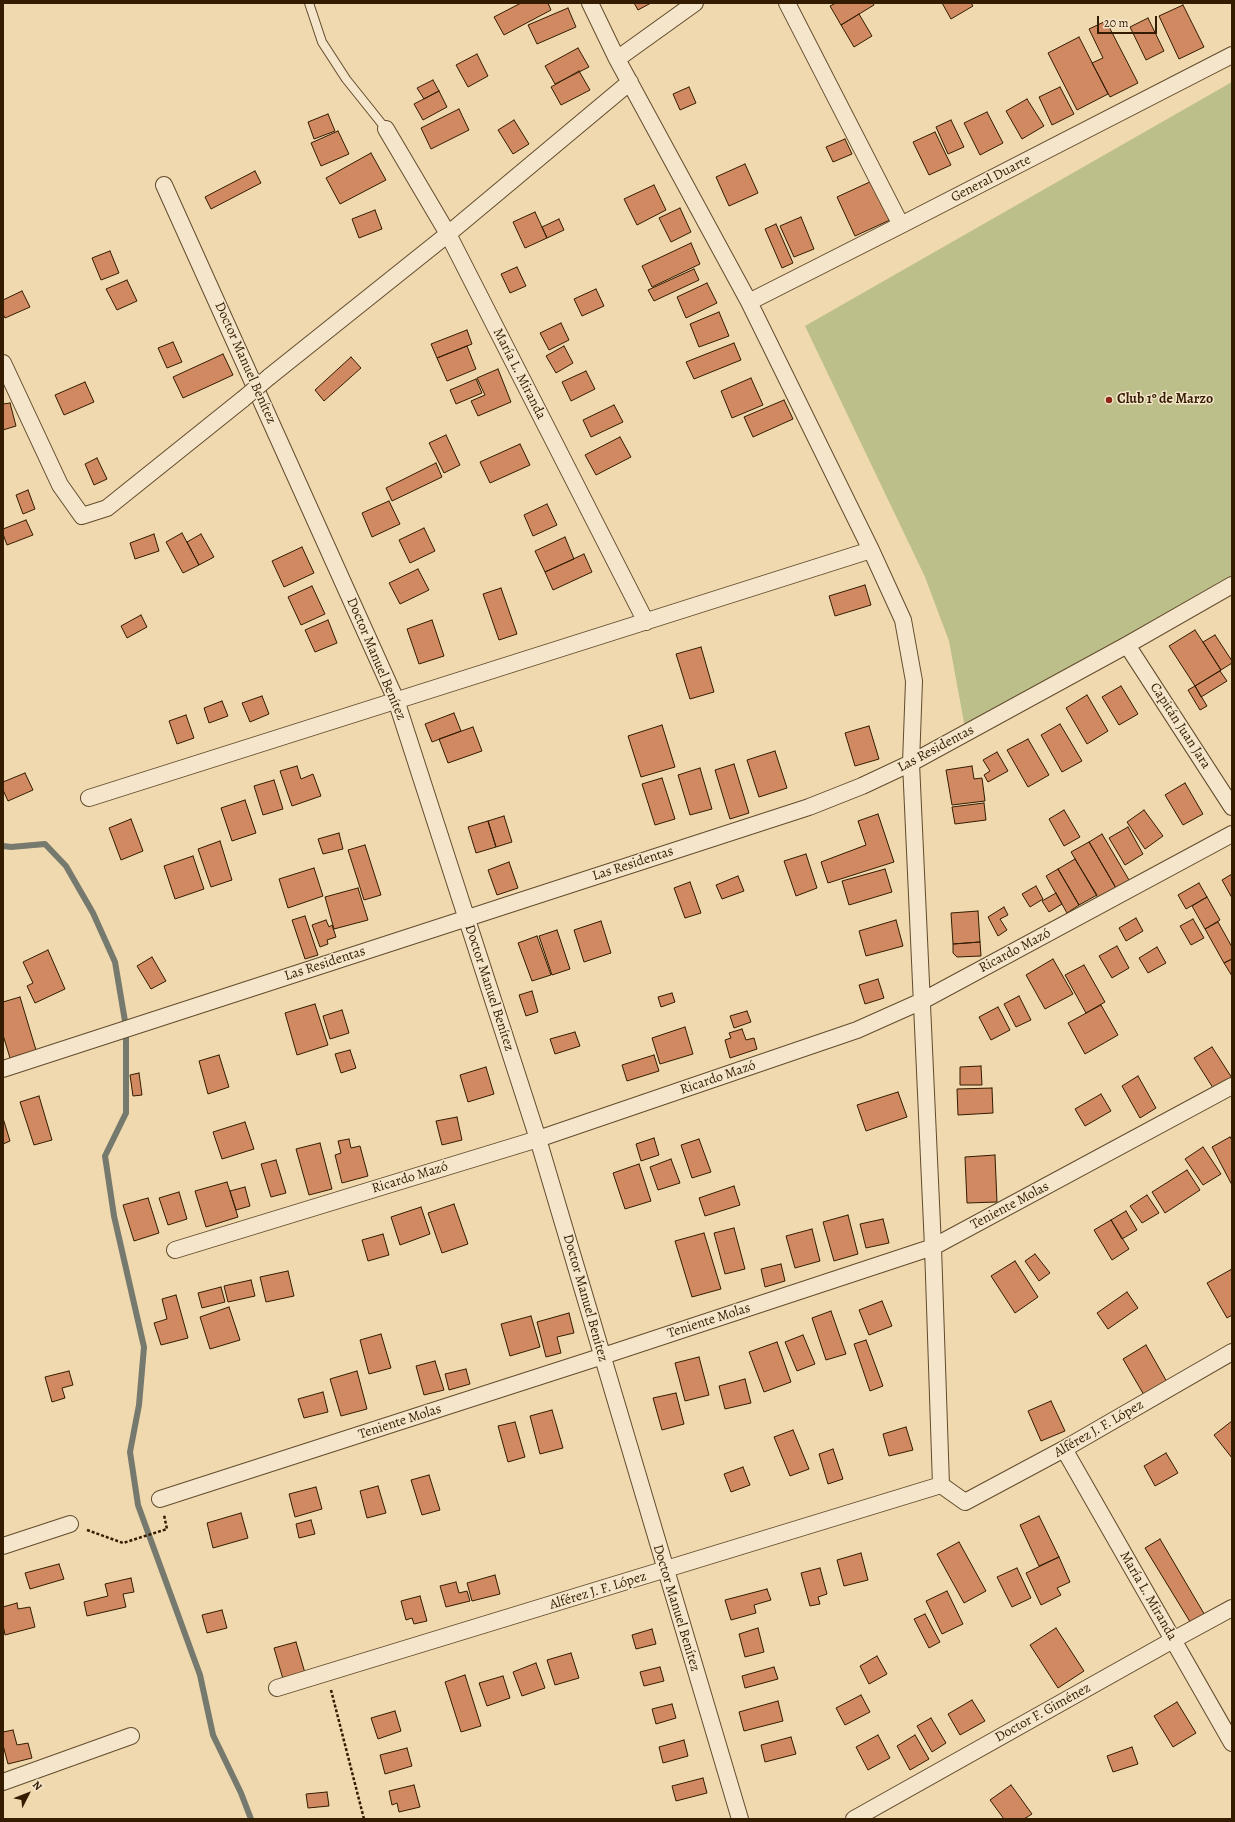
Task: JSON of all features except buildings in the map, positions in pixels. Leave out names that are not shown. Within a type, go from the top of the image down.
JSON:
[{"type":"street","points":[[590,3],[617,58],[749,302],[871,550],[903,620],[914,682],[911,763],[933,1247],[941,1486]]},
{"type":"street","points":[[617,58],[695,3]]},
{"type":"street","points":[[787,3],[901,225]]},
{"type":"street","name":"General Duarte","points":[[749,302],[1232,55]]},
{"type":"street","points":[[3,363],[60,485],[82,516],[107,508],[448,234],[630,82]]},
{"type":"street","name":"María L. Miranda","points":[[386,129],[448,234],[646,622]]},
{"type":"street","name":"Doctor Manuel Benítez","points":[[164,185],[396,700],[538,1139],[740,1819]]},
{"type":"street","points":[[89,798],[871,550]]},
{"type":"street","name":"Las Residentas","points":[[3,1069],[809,807],[862,786],[911,763],[1127,645],[1232,585]]},
{"type":"street","name":"Capitán Juan Jara","points":[[1127,645],[1232,807]]},
{"type":"street","name":"Ricardo Mazó","points":[[175,1250],[538,1139],[858,1030],[922,1001],[1232,834]]},
{"type":"street","name":"Teniente Molas","points":[[160,1499],[603,1356],[933,1247],[1232,1086]]},
{"type":"street","name":"Alférez J. F. López","points":[[277,1688],[941,1486],[965,1502],[1064,1450],[1232,1352]]},
{"type":"street","name":"María L. Miranda","points":[[1064,1450],[1232,1743]]},
{"type":"street","points":[[3,1546],[70,1524]]},
{"type":"street","name":"Doctor F. Giménez","points":[[854,1819],[1172,1640],[1232,1608]]},
{"type":"street","points":[[3,1782],[131,1736]]},
{"type":"lane","points":[[309,3],[322,42],[346,79],[386,129]]},
{"type":"path","points":[[70,1524],[123,1543],[167,1530]]},
{"type":"path","points":[[327,1672],[364,1819]]},
{"type":"green space","points":[[1232,82],[1232,575],[965,728],[949,641],[925,577],[805,326]]},
{"type":"waterway","points":[[3,846],[11,847],[45,844],[66,866],[93,913],[115,962],[126,1027],[126,1113],[105,1156],[114,1216],[144,1347],[139,1405],[130,1452],[138,1505],[200,1675],[213,1735],[241,1793],[251,1819]]},
{"type":"place","name":"Club 1º de Marzo","points":[[1109,400]]}]
